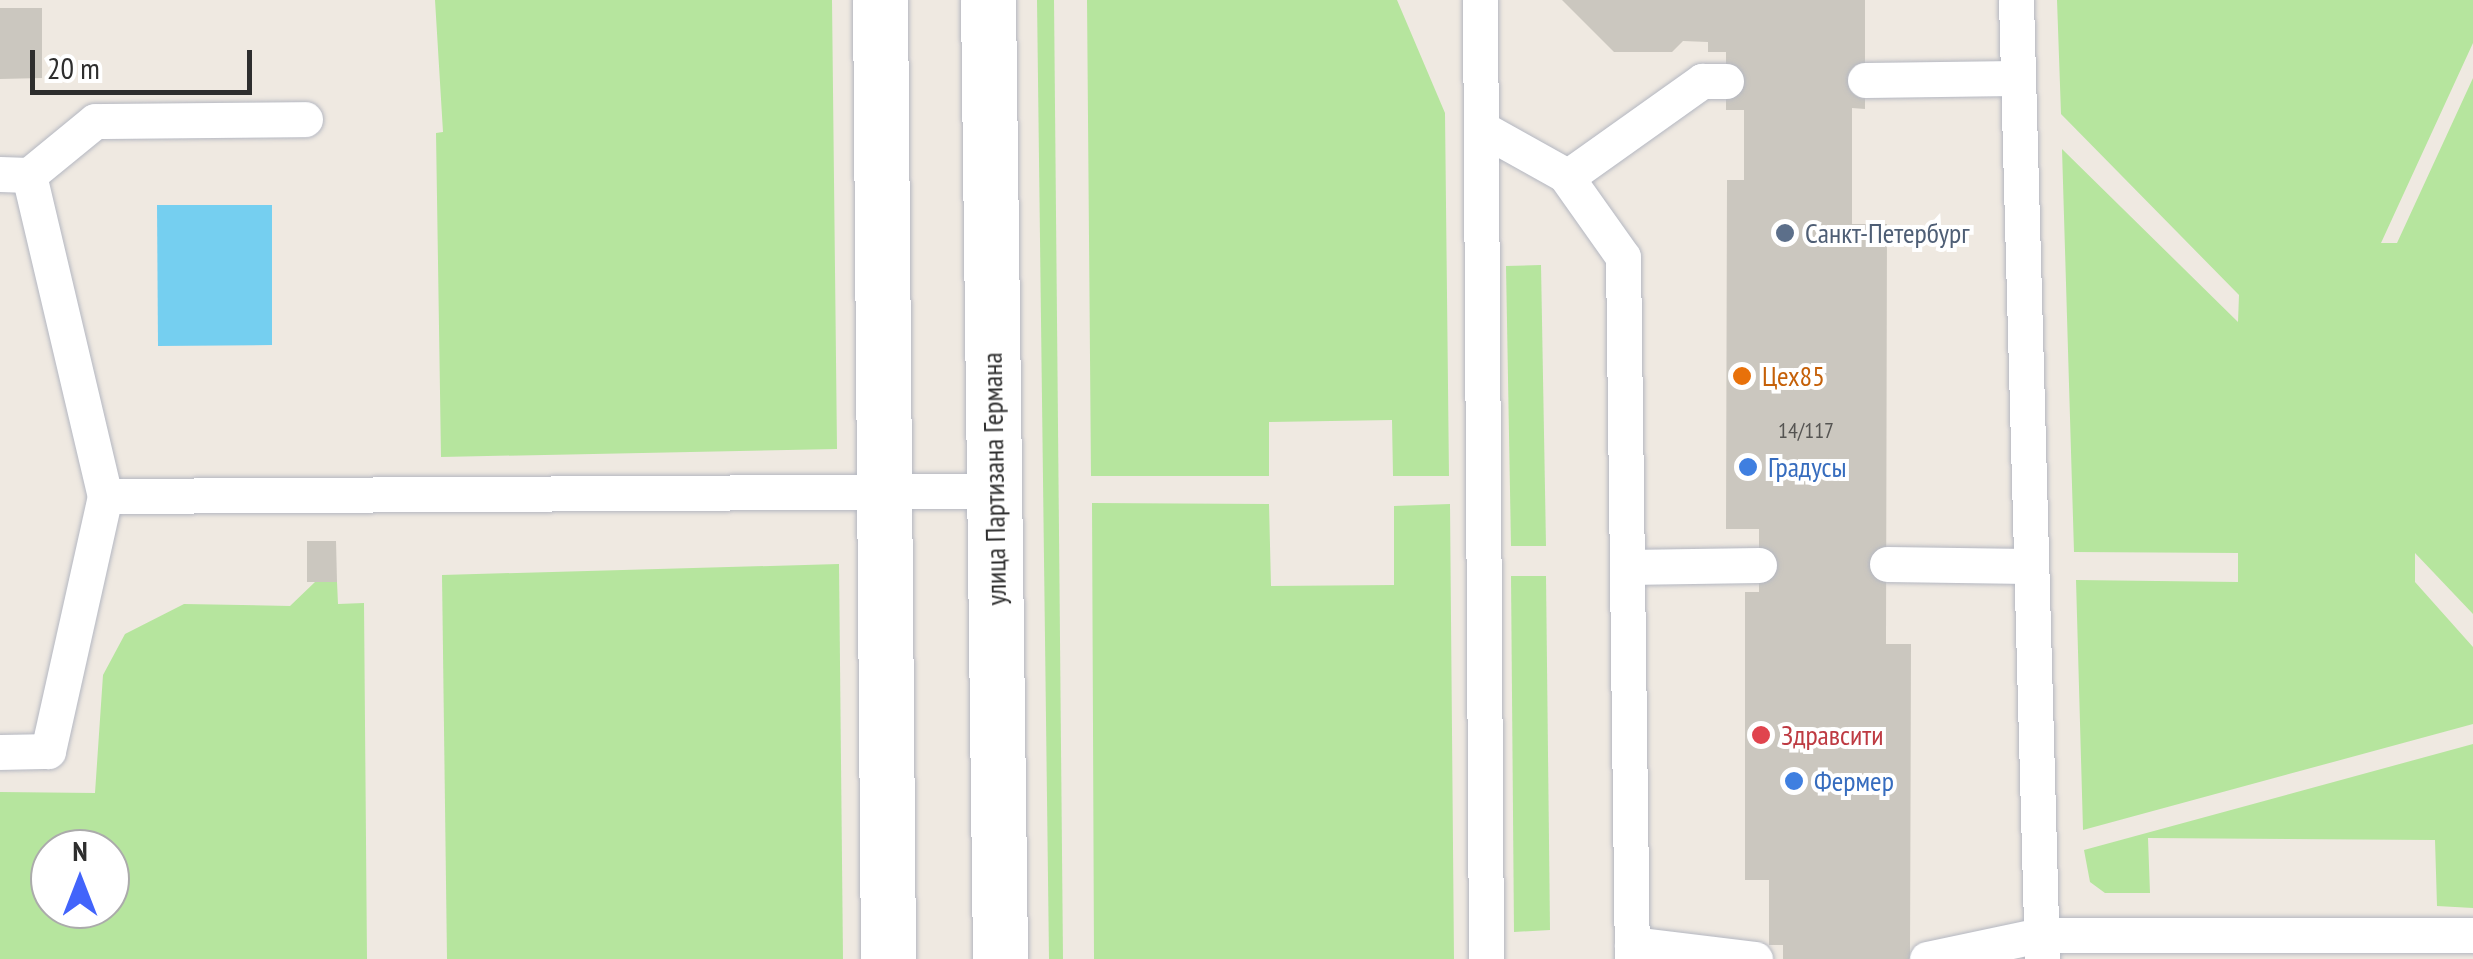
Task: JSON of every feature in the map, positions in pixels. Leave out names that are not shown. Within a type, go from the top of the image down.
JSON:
[{"type":"main road","points":[[880,0],[888,959]]},
{"type":"main road","name":"улица Партизана Германа","points":[[988,0],[1000,959]]},
{"type":"lane","points":[[1480,0],[1486,959]]},
{"type":"lane","points":[[2016,0],[2041,947]]},
{"type":"lane","points":[[1865,80],[2016,78]]},
{"type":"lane","points":[[1567,177],[1702,81],[1726,81]]},
{"type":"lane","points":[[0,752],[48,751],[104,496],[15,174],[95,122],[305,119]]},
{"type":"lane","points":[[1481,128],[1567,177],[1623,257],[1632,952],[1755,959]]},
{"type":"lane","points":[[104,496],[994,491]]},
{"type":"lane","points":[[1886,564],[2028,566]]},
{"type":"lane","points":[[1627,567],[1758,565]]},
{"type":"lane","points":[[1926,959],[2041,947],[2473,935]]},
{"type":"green space","points":[[435,0],[832,0],[837,449],[441,457],[436,133],[443,132]]},
{"type":"green space","points":[[1037,0],[1054,0],[1063,959],[1049,959]]},
{"type":"green space","points":[[1087,0],[1397,0],[1445,113],[1449,476],[1393,476],[1392,420],[1269,422],[1269,476],[1091,476]]},
{"type":"green space","points":[[2057,0],[2473,0],[2473,43],[2381,243],[2397,243],[2473,78],[2473,614],[2415,553],[2415,582],[2473,647],[2473,724],[2083,830],[2076,580],[2238,582],[2238,553],[2074,552],[2062,149],[2238,322],[2239,295],[2061,114]]},
{"type":"green space","points":[[1541,265],[1546,546],[1511,546],[1506,266]]},
{"type":"green space","points":[[1092,503],[1269,504],[1271,586],[1394,585],[1394,506],[1450,504],[1454,959],[1094,959]]},
{"type":"green space","points":[[839,564],[843,959],[447,959],[442,575]]},
{"type":"green space","points":[[1511,576],[1546,576],[1550,930],[1514,932]]},
{"type":"green space","points":[[315,582],[337,582],[338,604],[364,603],[367,959],[0,959],[0,792],[95,793],[103,675],[125,634],[184,604],[290,606]]},
{"type":"green space","points":[[2473,744],[2473,908],[2437,906],[2435,840],[2148,838],[2150,893],[2105,893],[2090,882],[2084,850]]},
{"type":"water","points":[[157,205],[272,205],[272,345],[158,346]]},
{"type":"building","points":[[1562,0],[1865,0],[1865,109],[1852,108],[1852,224],[1887,224],[1886,644],[1911,644],[1910,959],[1783,959],[1783,945],[1769,945],[1769,880],[1745,880],[1745,592],[1759,592],[1759,529],[1726,529],[1727,180],[1744,180],[1744,110],[1726,110],[1726,52],[1708,52],[1708,42],[1683,41],[1672,52],[1614,52]]},
{"type":"building","points":[[0,8],[42,8],[42,78],[0,79]]},
{"type":"building","points":[[307,541],[336,541],[337,582],[307,582]]},
{"type":"place","name":"Санкт-Петербург","points":[[1785,233]]},
{"type":"place","name":"Цех85","points":[[1742,376]]},
{"type":"place","name":"Градусы","points":[[1748,467]]},
{"type":"place","name":"Здравсити","points":[[1761,735]]},
{"type":"place","name":"Фермер","points":[[1794,781]]}]
